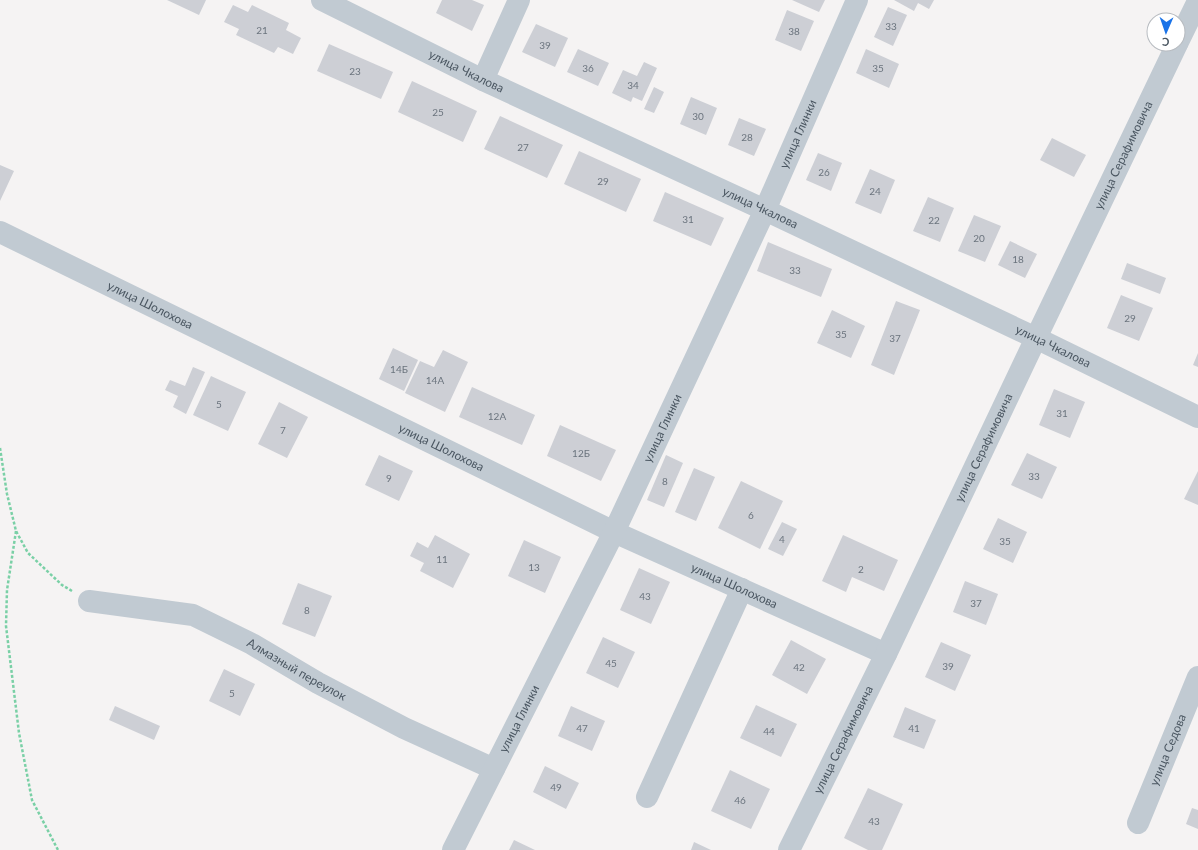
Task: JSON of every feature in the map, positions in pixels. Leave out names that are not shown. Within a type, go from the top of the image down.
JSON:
[{"type":"street","name":"улица Чкалова","points":[[322,0],[483,80],[765,210],[1036,338],[1198,417]]},
{"type":"street","points":[[483,80],[518,0]]},
{"type":"street","name":"улица Глинки","points":[[453,850],[614,532],[765,210],[857,0]]},
{"type":"street","name":"улица Серафимовича","points":[[1186,26],[1198,1]]},
{"type":"street","name":"улица Серафимовича","points":[[789,850],[886,654],[1174,52]]},
{"type":"street","name":"улица Шолохова","points":[[0,232],[614,532],[886,654]]},
{"type":"street","points":[[647,797],[742,589]]},
{"type":"street","name":"Алмазный переулок","points":[[89,601],[193,615],[252,644],[318,683],[404,728],[494,770]]},
{"type":"street","name":"улица Седова","points":[[1138,823],[1198,677]]},
{"type":"path","points":[[0,448],[7,494],[16,531],[28,553],[62,585],[89,601]]},
{"type":"path","points":[[16,531],[7,590],[6,626],[19,733],[32,800],[58,850]]},
{"type":"building","points":[[167,0],[206,0],[199,15]]},
{"type":"building","points":[[442,0],[472,0],[484,5],[472,31],[436,13]]},
{"type":"building","points":[[792,0],[825,0],[819,12]]},
{"type":"building","points":[[894,0],[934,0],[929,9],[918,3],[914,11]]},
{"type":"building","points":[[233,5],[248,12],[252,5],[289,23],[286,30],[301,38],[293,54],[278,47],[274,53],[236,35],[239,29],[224,22]]},
{"type":"building","points":[[888,7],[907,15],[893,46],[874,37]]},
{"type":"building","points":[[787,10],[814,21],[801,51],[775,40]]},
{"type":"building","points":[[536,24],[568,38],[555,67],[522,52]]},
{"type":"building","points":[[329,44],[393,72],[381,99],[317,71]]},
{"type":"building","points":[[578,49],[609,63],[598,86],[567,72]]},
{"type":"building","points":[[866,49],[899,64],[889,88],[856,73]]},
{"type":"building","points":[[644,62],[657,68],[642,101],[633,97],[631,102],[612,93],[623,70],[637,76]]},
{"type":"building","points":[[412,81],[477,111],[463,142],[398,112]]},
{"type":"building","points":[[654,87],[664,92],[654,113],[644,109]]},
{"type":"building","points":[[691,97],[717,108],[706,135],[680,124]]},
{"type":"building","points":[[500,116],[563,145],[547,178],[484,149]]},
{"type":"building","points":[[739,118],[766,129],[754,156],[728,145]]},
{"type":"building","points":[[1052,138],[1086,155],[1074,177],[1040,160]]},
{"type":"building","points":[[579,151],[641,179],[626,212],[564,184]]},
{"type":"building","points":[[818,153],[842,163],[831,191],[806,180]]},
{"type":"building","points":[[0,165],[14,171],[0,201]]},
{"type":"building","points":[[870,169],[895,180],[881,214],[855,203]]},
{"type":"building","points":[[665,192],[724,218],[711,246],[653,221]]},
{"type":"building","points":[[928,197],[954,208],[940,242],[913,231]]},
{"type":"building","points":[[974,215],[1001,226],[985,262],[958,251]]},
{"type":"building","points":[[1010,241],[1037,254],[1025,278],[998,265]]},
{"type":"building","points":[[768,242],[832,269],[821,297],[757,271]]},
{"type":"building","points":[[1127,263],[1166,278],[1160,294],[1121,279]]},
{"type":"building","points":[[1121,295],[1153,308],[1139,341],[1107,328]]},
{"type":"building","points":[[896,301],[920,310],[894,375],[871,365]]},
{"type":"building","points":[[832,310],[865,326],[851,358],[817,343]]},
{"type":"building","points":[[393,348],[418,360],[404,391],[379,379]]},
{"type":"building","points":[[443,350],[468,362],[445,412],[405,393],[420,361],[434,367]]},
{"type":"building","points":[[1198,353],[1198,367],[1193,365]]},
{"type":"building","points":[[193,367],[205,372],[186,414],[173,407],[178,396],[165,390],[170,380],[185,386]]},
{"type":"building","points":[[211,376],[246,392],[228,431],[193,415]]},
{"type":"building","points":[[472,387],[535,415],[522,445],[459,417]]},
{"type":"building","points":[[1054,389],[1085,402],[1070,438],[1039,425]]},
{"type":"building","points":[[279,402],[308,417],[287,458],[258,444]]},
{"type":"building","points":[[560,425],[616,450],[601,481],[547,456]]},
{"type":"building","points":[[1027,453],[1057,467],[1042,499],[1011,485]]},
{"type":"building","points":[[379,455],[413,471],[399,501],[365,485]]},
{"type":"building","points":[[666,455],[683,463],[664,507],[647,500]]},
{"type":"building","points":[[694,468],[715,477],[696,521],[675,512]]},
{"type":"building","points":[[1198,471],[1198,505],[1184,499]]},
{"type":"building","points":[[741,481],[783,501],[760,549],[718,528]]},
{"type":"building","points":[[998,518],[1027,532],[1013,563],[983,549]]},
{"type":"building","points":[[782,522],[797,529],[783,556],[768,549]]},
{"type":"building","points":[[435,535],[470,554],[453,588],[420,571],[424,563],[410,556],[417,542],[428,548]]},
{"type":"building","points":[[843,535],[898,560],[884,591],[852,577],[846,592],[822,581]]},
{"type":"building","points":[[524,540],[561,557],[545,593],[508,576]]},
{"type":"building","points":[[639,568],[670,582],[651,624],[620,610]]},
{"type":"building","points":[[965,581],[998,594],[986,625],[953,612]]},
{"type":"building","points":[[298,583],[332,596],[315,637],[282,624]]},
{"type":"building","points":[[603,637],[635,652],[618,688],[586,673]]},
{"type":"building","points":[[791,640],[826,659],[807,694],[772,675]]},
{"type":"building","points":[[941,642],[971,655],[955,691],[925,677]]},
{"type":"building","points":[[224,669],[255,684],[240,716],[209,701]]},
{"type":"building","points":[[756,705],[797,724],[781,757],[740,738]]},
{"type":"building","points":[[115,706],[160,726],[154,740],[109,720]]},
{"type":"building","points":[[571,706],[605,721],[592,751],[558,736]]},
{"type":"building","points":[[905,707],[936,720],[924,749],[893,737]]},
{"type":"building","points":[[545,766],[579,783],[566,809],[533,792]]},
{"type":"building","points":[[730,770],[770,789],[751,829],[711,811]]},
{"type":"building","points":[[868,788],[903,804],[882,850],[868,850],[844,838]]},
{"type":"building","points":[[1192,808],[1198,810],[1198,829],[1186,824]]},
{"type":"building","points":[[514,840],[535,850],[509,850]]},
{"type":"building","points":[[694,842],[711,850],[691,850]]}]
